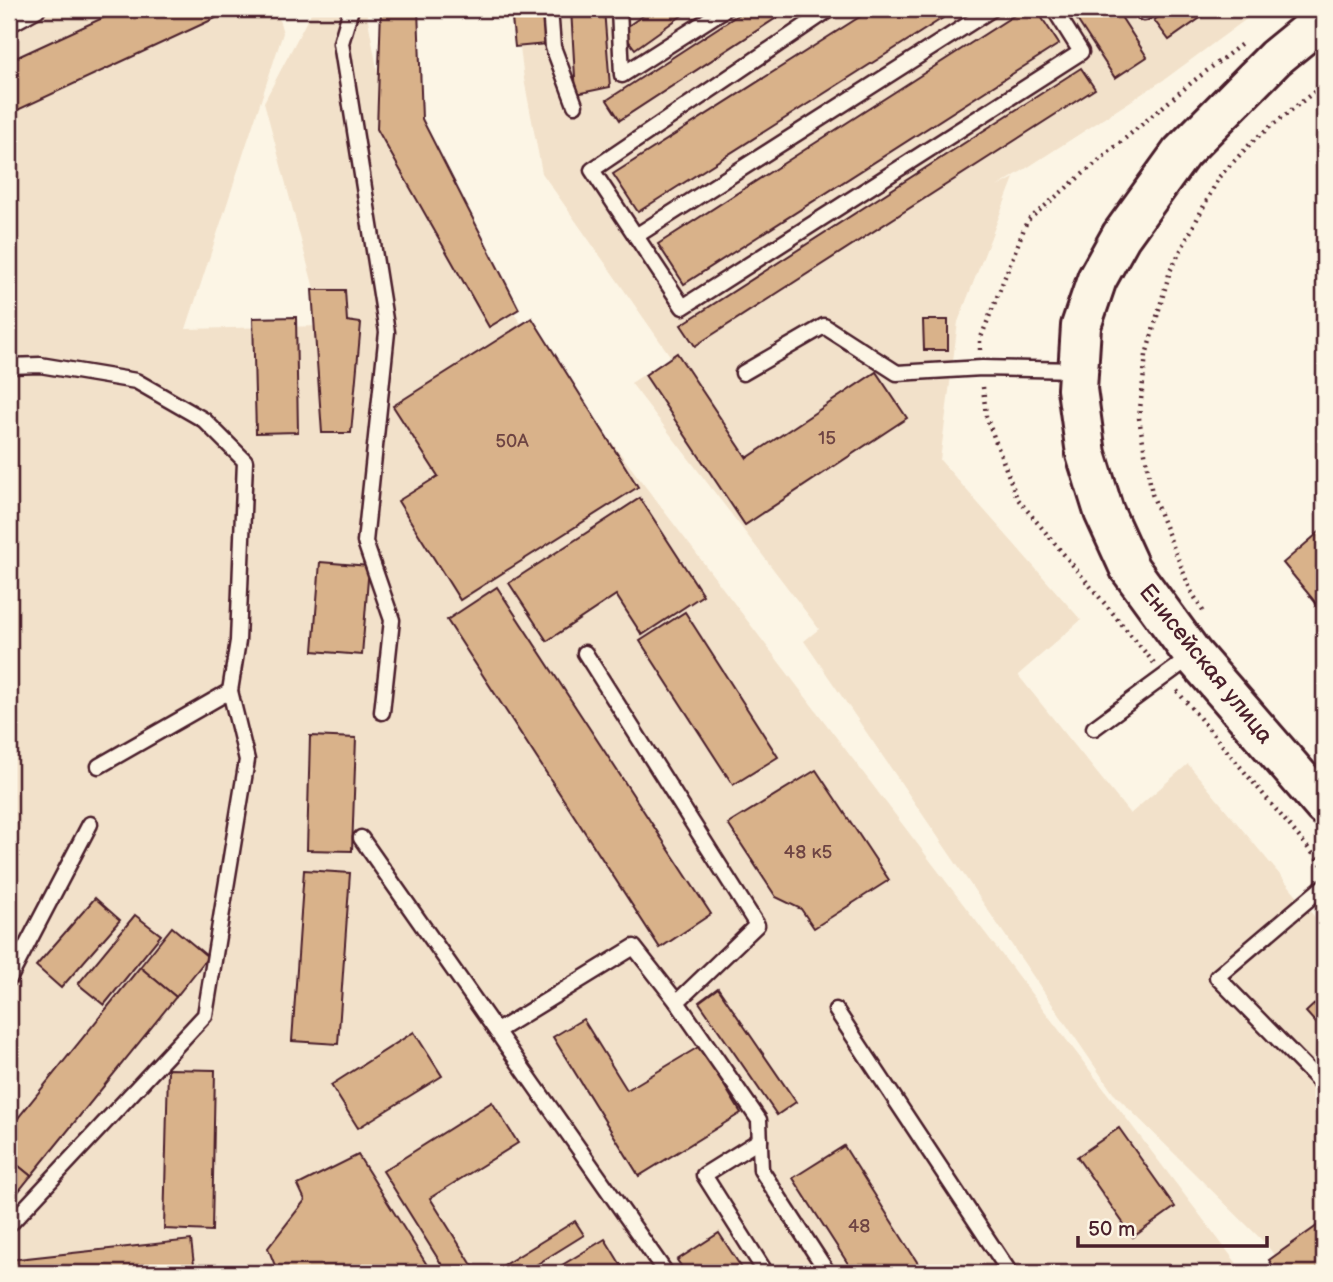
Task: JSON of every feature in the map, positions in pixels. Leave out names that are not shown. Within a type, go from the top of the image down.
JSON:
[{"type":"street","name":"Енисейская улица","points":[[1324,18],[1275,58],[1181,153],[1121,236],[1097,279],[1081,326],[1077,389],[1086,454],[1104,512],[1129,569],[1179,666],[1324,806]]},
{"type":"lane","points":[[9,25],[38,9]]},
{"type":"lane","points":[[351,9],[341,43],[387,332],[365,542],[392,620],[382,712]]},
{"type":"lane","points":[[550,9],[553,47],[575,105]]},
{"type":"lane","points":[[619,9],[622,75],[724,9]]},
{"type":"lane","points":[[830,9],[593,170],[682,307],[1081,52],[1054,9]]},
{"type":"lane","points":[[636,236],[992,9]]},
{"type":"lane","points":[[1142,9],[1144,13],[1149,9]]},
{"type":"lane","points":[[743,373],[824,326],[897,373],[982,368],[1078,370]]},
{"type":"lane","points":[[9,366],[40,365],[136,381],[204,420],[245,461],[238,641],[230,691],[247,760],[205,1015],[12,1222],[9,1222]]},
{"type":"lane","points":[[584,653],[757,925],[677,1002]]},
{"type":"lane","points":[[1094,728],[1179,666]]},
{"type":"lane","points":[[99,766],[230,691]]},
{"type":"lane","points":[[9,979],[90,824]]},
{"type":"lane","points":[[361,838],[666,1273]]},
{"type":"lane","points":[[1320,1082],[1216,977],[1324,886]]},
{"type":"lane","points":[[497,1031],[634,947],[677,1002],[759,1119],[761,1170],[828,1273]]},
{"type":"lane","points":[[836,1010],[1010,1273]]},
{"type":"lane","points":[[760,1140],[704,1175],[766,1273]]},
{"type":"path","points":[[1244,41],[1191,82],[1027,221],[980,340],[986,416],[1017,498],[1179,666],[1324,868]]},
{"type":"path","points":[[1203,612],[1191,591],[1152,494],[1139,418],[1146,355],[1170,271],[1219,177],[1255,139],[1324,84]]},
{"type":"shaded area","points":[[9,9],[276,9],[283,33],[186,329],[324,326],[264,102],[313,9],[366,9],[393,155],[1244,1273],[9,1273]]},
{"type":"shaded area","points":[[515,9],[1260,9],[1165,79],[997,187],[1014,178],[958,322],[940,460],[1081,620],[1018,675],[1130,814],[1188,764],[1324,928],[1324,1273],[1288,1273],[1265,1243],[1113,1093],[804,641],[819,629],[631,383],[671,357],[542,173],[524,79]]},
{"type":"building","points":[[122,9],[235,9],[9,114],[9,61]]},
{"type":"building","points":[[381,9],[418,9],[422,119],[519,309],[489,327],[377,129]]},
{"type":"building","points":[[511,9],[542,9],[546,44],[515,47]]},
{"type":"building","points":[[571,9],[604,9],[610,87],[576,94]]},
{"type":"building","points":[[652,9],[691,9],[635,49],[621,31]]},
{"type":"building","points":[[747,9],[790,9],[620,120],[607,100]]},
{"type":"building","points":[[872,9],[957,9],[638,212],[613,174]]},
{"type":"building","points":[[1024,9],[1036,9],[1059,44],[684,284],[658,244]]},
{"type":"building","points":[[1070,9],[1116,9],[1147,57],[1115,78]]},
{"type":"building","points":[[1170,9],[1213,9],[1169,40],[1154,20]]},
{"type":"building","points":[[1081,68],[1095,89],[695,346],[681,325]]},
{"type":"building","points":[[312,290],[345,290],[347,321],[361,323],[351,433],[322,433]]},
{"type":"building","points":[[296,317],[298,432],[256,433],[253,318]]},
{"type":"building","points":[[532,318],[638,487],[460,600],[398,501],[438,476],[393,406]]},
{"type":"building","points":[[923,320],[948,320],[948,350],[924,350]]},
{"type":"building","points":[[677,353],[747,458],[876,372],[907,418],[745,525],[645,375]]},
{"type":"building","points":[[640,498],[703,595],[642,635],[616,595],[547,641],[509,583]]},
{"type":"building","points":[[1324,528],[1324,613],[1283,563]]},
{"type":"building","points":[[320,562],[369,566],[362,655],[313,651]]},
{"type":"building","points":[[497,587],[711,914],[660,948],[447,620]]},
{"type":"building","points":[[685,612],[778,757],[733,785],[640,641]]},
{"type":"building","points":[[310,736],[356,738],[352,851],[307,850]]},
{"type":"building","points":[[816,770],[889,880],[814,928],[801,909],[776,897],[728,824]]},
{"type":"building","points":[[304,870],[350,873],[338,1044],[292,1041]]},
{"type":"building","points":[[95,898],[120,920],[61,988],[36,966]]},
{"type":"building","points":[[135,915],[161,935],[104,1005],[78,984]]},
{"type":"building","points":[[172,927],[208,957],[176,997],[140,967]]},
{"type":"building","points":[[140,967],[176,997],[31,1176],[9,1158],[9,1129]]},
{"type":"building","points":[[718,988],[796,1102],[777,1115],[699,1002]]},
{"type":"building","points":[[1321,998],[1324,1002],[1324,1032],[1306,1012]]},
{"type":"building","points":[[583,1019],[627,1090],[700,1046],[741,1113],[639,1176],[553,1037]]},
{"type":"building","points":[[414,1032],[442,1076],[358,1128],[331,1085]]},
{"type":"building","points":[[168,1069],[215,1070],[212,1231],[164,1229]]},
{"type":"building","points":[[492,1102],[518,1143],[430,1198],[477,1273],[447,1273],[383,1171]]},
{"type":"building","points":[[1119,1128],[1175,1207],[1133,1237],[1077,1157]]},
{"type":"building","points":[[844,1146],[924,1273],[854,1273],[793,1178]]},
{"type":"building","points":[[358,1155],[432,1273],[278,1273],[268,1248],[305,1200],[298,1185]]},
{"type":"building","points":[[9,1158],[31,1176],[10,1202],[9,1201]]},
{"type":"building","points":[[575,1221],[584,1235],[523,1273],[491,1273]]},
{"type":"building","points":[[1324,1221],[1324,1273],[1278,1273],[1269,1260]]},
{"type":"building","points":[[719,1233],[745,1273],[686,1273],[677,1260]]},
{"type":"building","points":[[605,1239],[624,1270],[618,1273],[549,1273]]},
{"type":"building","points":[[191,1240],[195,1273],[9,1273],[9,1260]]}]
